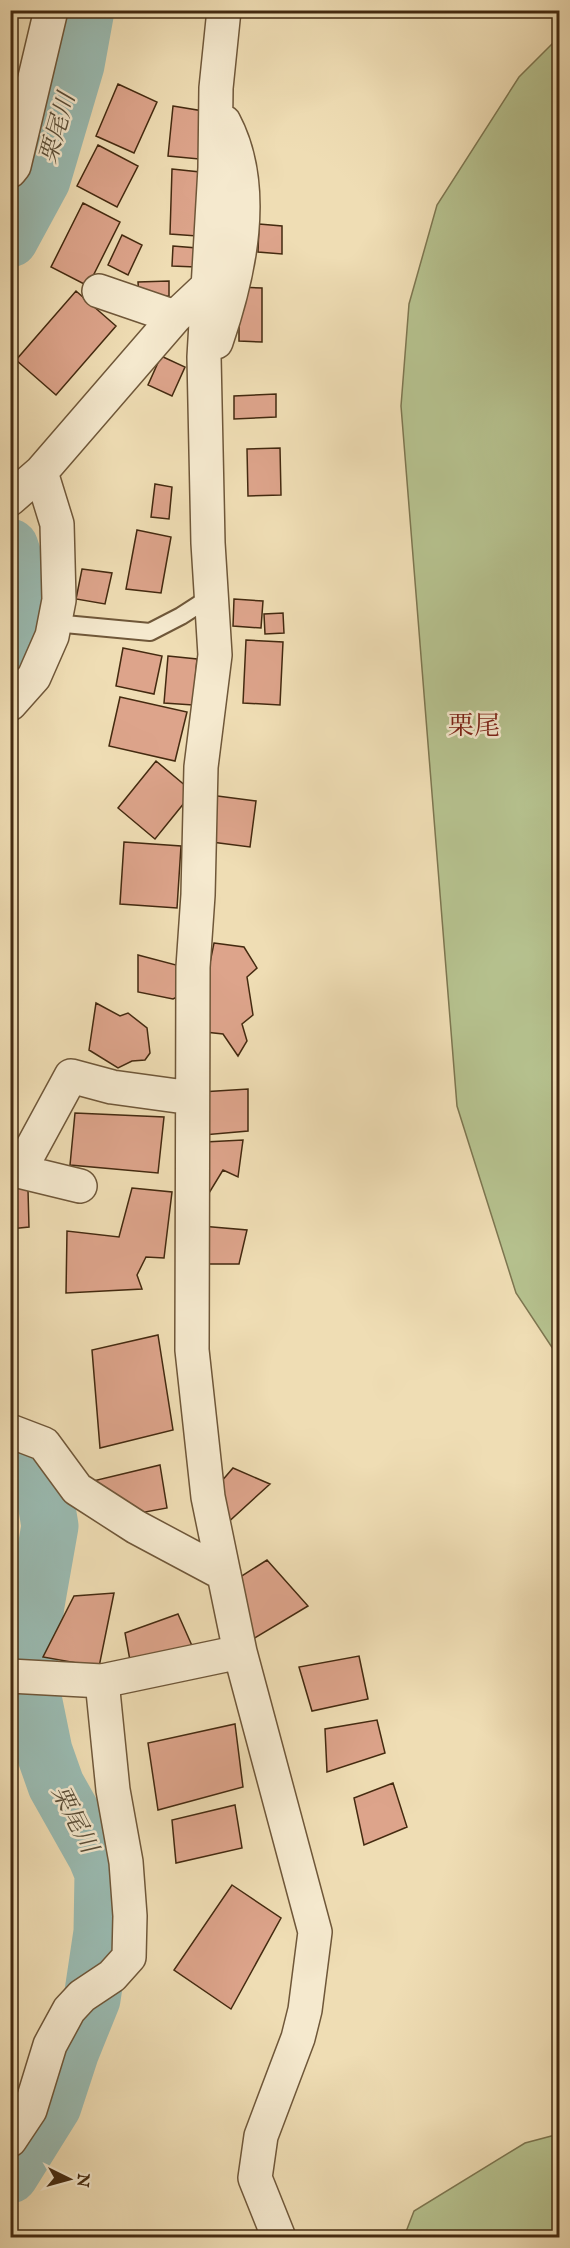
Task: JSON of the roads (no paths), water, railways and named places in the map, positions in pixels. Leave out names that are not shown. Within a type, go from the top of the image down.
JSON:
[{"type":"street","points":[[10,171],[14,166],[51,10]]},
{"type":"street","points":[[224,10],[216,88],[217,110],[204,375],[215,655],[201,767],[198,895],[193,967],[192,1350],[208,1497],[240,1652],[315,1932],[303,2019],[261,2136],[255,2178],[279,2238]]},
{"type":"street","points":[[204,375],[235,283],[243,228],[241,173],[232,137],[217,110]]},
{"type":"street","points":[[10,499],[40,472],[175,317],[208,286]]},
{"type":"street","points":[[99,291],[175,317]]},
{"type":"street","points":[[10,704],[34,677],[52,636],[59,600],[57,524],[40,472]]},
{"type":"street","points":[[80,1186],[15,1169],[70,1076],[112,1087],[192,1098]]},
{"type":"street","points":[[10,1431],[44,1444],[77,1489],[136,1527],[224,1574]]},
{"type":"street","points":[[10,1676],[102,1681],[240,1652]]},
{"type":"street","points":[[10,2140],[30,2110],[51,2045],[69,2010],[82,1995],[112,1976],[129,1957],[130,1916],[126,1862],[113,1790],[102,1681]]},
{"type":"lane","points":[[54,623],[150,633],[212,596]]},
{"type":"waterway","name":"栗尾川","points":[[10,239],[42,180],[76,65],[86,10]]},
{"type":"waterway","name":"栗尾川","points":[[10,547],[24,589],[21,631],[10,652]]},
{"type":"waterway","name":"栗尾川","points":[[10,1463],[30,1472],[43,1485],[50,1526],[29,1662],[44,1751],[56,1785],[96,1856],[103,1873],[102,1932],[92,1999],[71,2051],[53,2106],[10,2175]]},
{"type":"district","name":"栗尾","points":[[474,725]]}]
